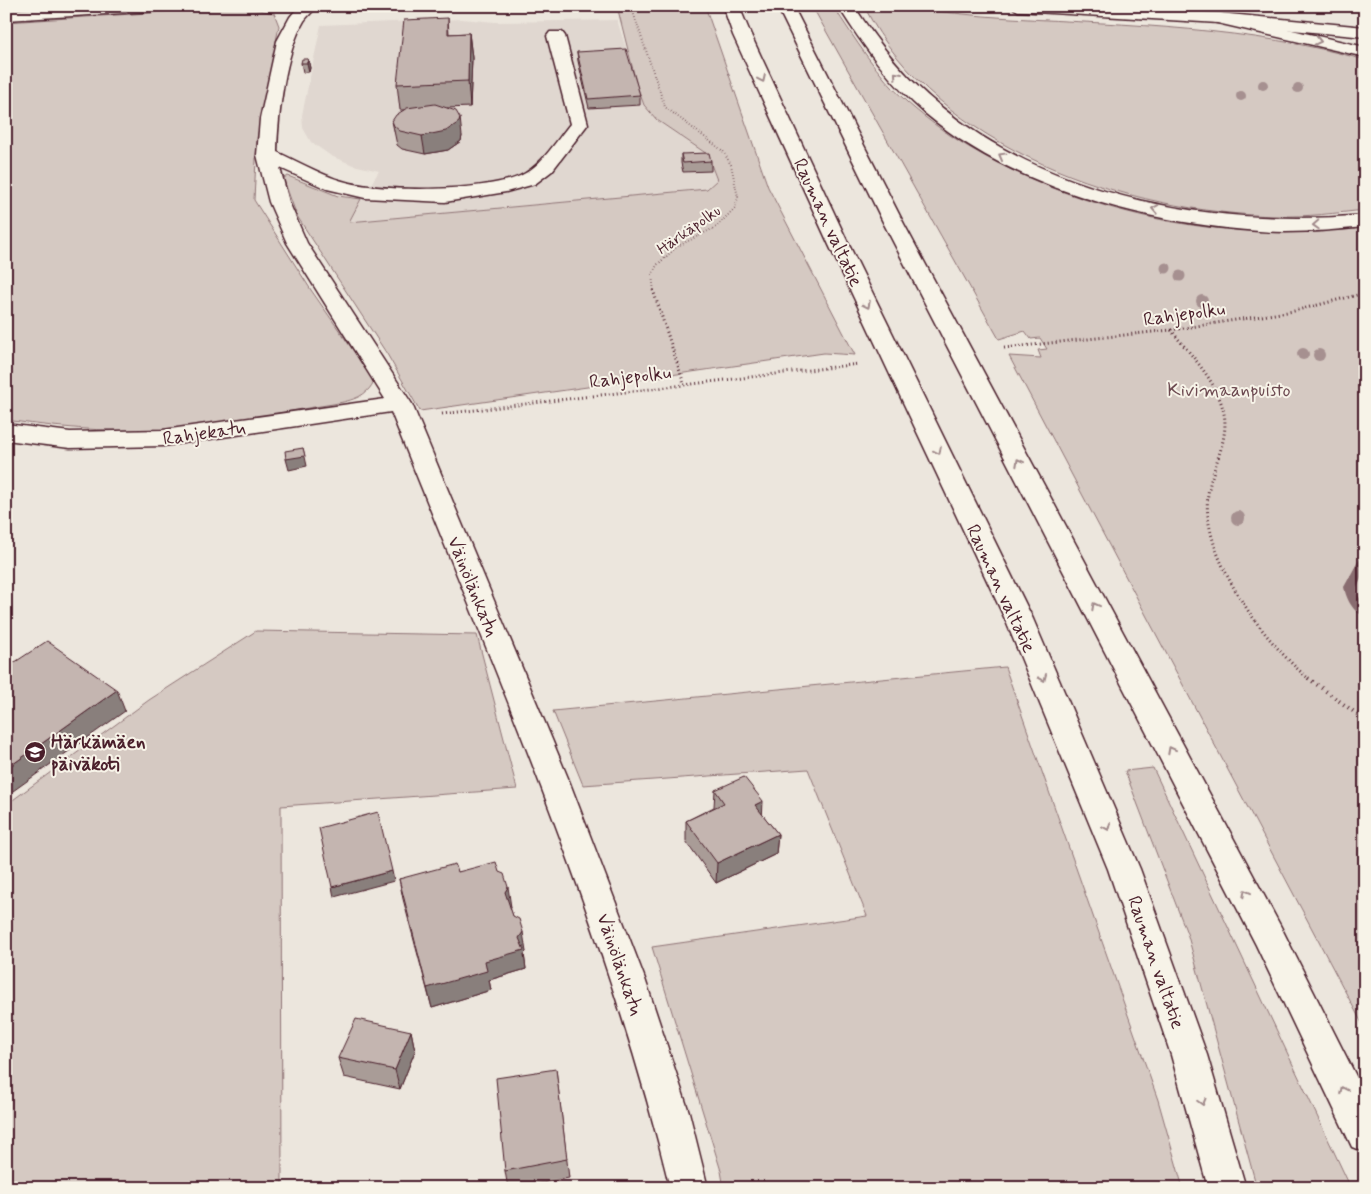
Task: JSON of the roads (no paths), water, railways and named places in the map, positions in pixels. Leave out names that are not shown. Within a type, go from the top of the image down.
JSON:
[{"type":"main road","points":[[6,15],[156,6]]},
{"type":"main road","name":"Väinölänkatu","points":[[309,6],[298,17],[286,41],[269,119],[267,155],[279,202],[297,243],[403,412],[553,778],[628,978],[670,1112],[689,1188]]},
{"type":"main road","name":"Rauman valtatie","points":[[731,6],[742,35],[839,245],[1019,619],[1124,868],[1189,1055],[1227,1188]]},
{"type":"main road","points":[[784,6],[894,224],[1269,936],[1365,1134]]},
{"type":"main road","points":[[846,6],[882,59],[926,104],[973,140],[1007,159],[1033,170],[1096,193],[1142,207],[1199,218],[1277,226],[1365,221]]},
{"type":"main road","points":[[1018,6],[1219,18],[1365,32]]},
{"type":"main road","points":[[1219,18],[1365,52]]},
{"type":"main road","points":[[267,155],[334,185],[366,192],[445,196],[506,186],[528,180],[545,167],[578,124],[556,36]]},
{"type":"main road","name":"Rahjekatu","points":[[6,432],[70,440],[163,438],[403,412]]},
{"type":"waterway","points":[[1365,559],[1350,587],[1352,598],[1365,612]]},
{"type":"place","name":"Härkämäen päiväkoti","points":[[35,752]]},
{"type":"park label","name":"Kivimaanpuisto","points":[[1229,389]]}]
